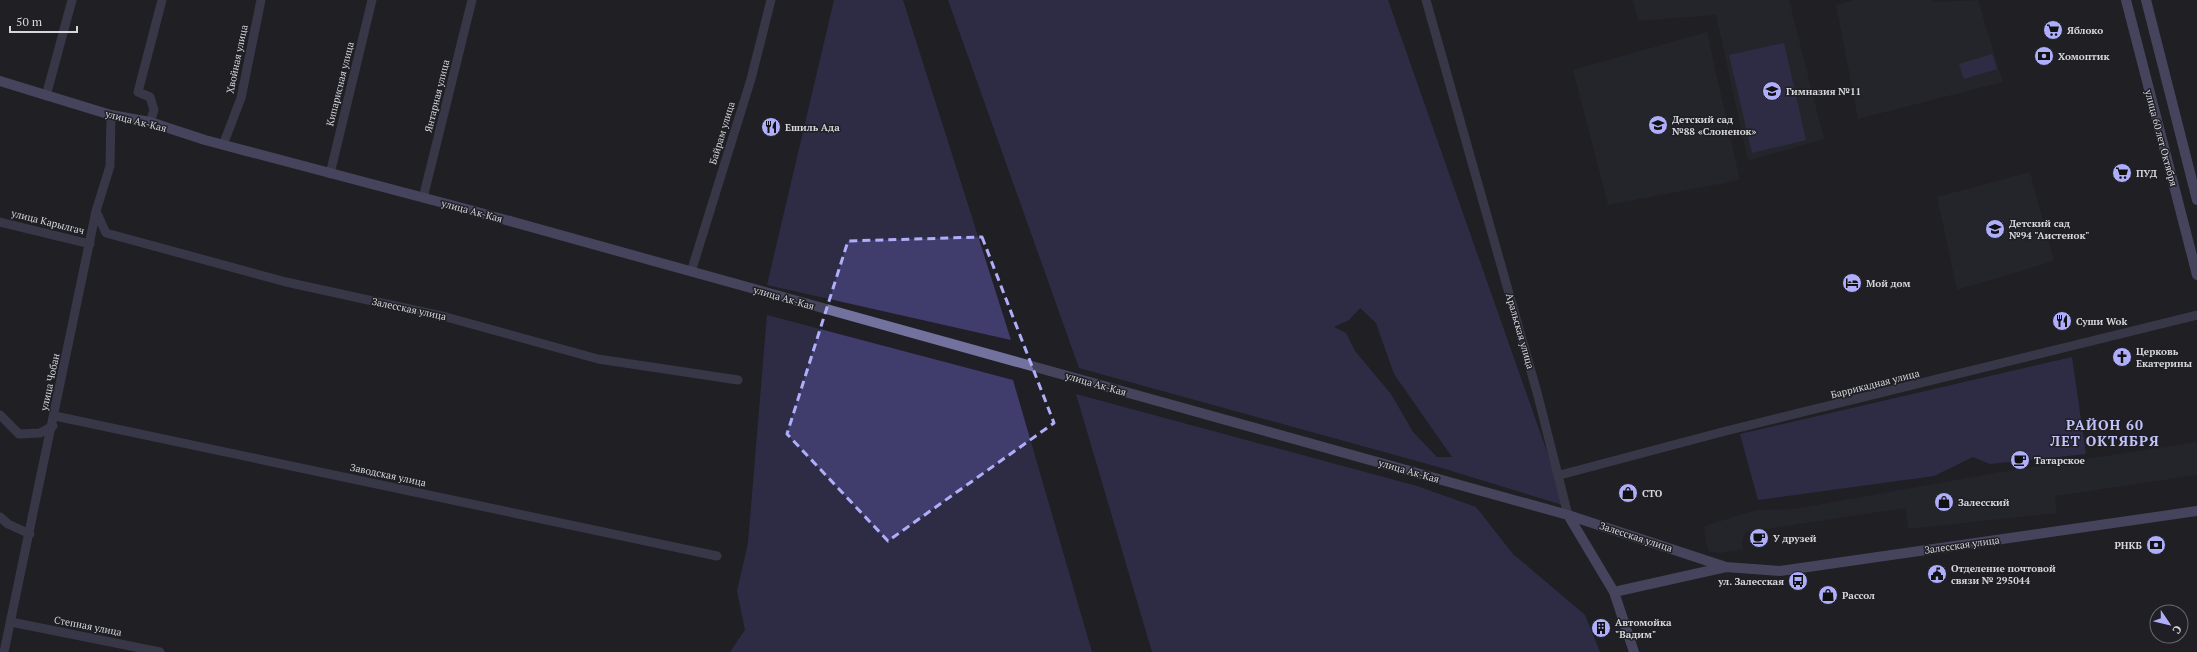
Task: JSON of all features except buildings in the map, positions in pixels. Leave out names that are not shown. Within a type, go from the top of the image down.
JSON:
[{"type":"main road","name":"улица 60 лет Октября","points":[[2126,0],[2197,275]]},
{"type":"main road","name":"улица 60 лет Октября","points":[[2146,0],[2197,200]]},
{"type":"main road","name":"улица Ак-Кая","points":[[0,81],[111,115],[150,122],[330,174],[423,198],[1568,515]]},
{"type":"main road","name":"Залесская улица","points":[[1568,515],[1726,567],[1780,571],[2197,511]]},
{"type":"main road","name":"Аральская улица","points":[[1568,515],[1614,592],[1634,652]]},
{"type":"main road","name":"Залесская улица","points":[[1614,592],[1726,567]]},
{"type":"street","points":[[46,96],[72,0]]},
{"type":"street","points":[[150,122],[154,110],[150,97],[138,92],[162,0]]},
{"type":"street","name":"Хвойная улица","points":[[223,144],[241,98],[261,0]]},
{"type":"street","name":"Кипарисная улица","points":[[330,174],[372,0]]},
{"type":"street","name":"Янтарная улица","points":[[423,198],[472,0]]},
{"type":"street","name":"Байрам улица","points":[[690,272],[751,79],[771,0]]},
{"type":"street","name":"Аральская улица","points":[[1426,0],[1456,100],[1560,475],[1568,515]]},
{"type":"street","name":"улица Чобан","points":[[4,652],[30,534],[96,211],[110,166],[111,115]]},
{"type":"street","name":"Залесская улица","points":[[96,211],[106,233],[286,282],[446,317],[598,359],[738,380]]},
{"type":"street","name":"улица Карылгач","points":[[0,222],[90,244]]},
{"type":"street","name":"Баррикадная улица","points":[[1560,475],[1722,432],[2197,315]]},
{"type":"street","points":[[0,415],[20,434],[40,433],[52,426]]},
{"type":"street","name":"Заводская улица","points":[[54,416],[717,556]]},
{"type":"street","points":[[0,517],[8,524],[30,534]]},
{"type":"street","name":"Степная улица","points":[[11,622],[160,652]]},
{"type":"highlighted area","points":[[982,237],[1054,423],[888,541],[787,434],[848,241]]},
{"type":"shaded area","points":[[834,0],[903,0],[1011,340],[767,285]]},
{"type":"shaded area","points":[[948,0],[1388,0],[1566,506],[1442,468],[1079,368]],"holes":[[[1360,308],[1376,323],[1394,374],[1452,457],[1437,457],[1413,432],[1391,394],[1355,351],[1346,333],[1334,327],[1349,320]]]},
{"type":"shaded area","name":"Гимназия №11","points":[[1633,0],[1789,0],[1824,139],[1748,161],[1716,15],[1638,21]]},
{"type":"shaded area","points":[[1855,0],[1932,0],[1933,2],[1978,0],[2003,82],[1858,119],[1836,5]]},
{"type":"shaded area","name":"Детский сад №88 «Слоненок»","points":[[1707,32],[1740,180],[1608,205],[1573,70]]},
{"type":"shaded area","points":[[1784,43],[1806,140],[1752,153],[1729,55]]},
{"type":"shaded area","points":[[1992,54],[1997,69],[1964,79],[1959,64]]},
{"type":"shaded area","name":"Детский сад №94 \"Аистенок\"","points":[[2030,172],[2054,261],[1957,290],[1937,197]]},
{"type":"shaded area","points":[[767,315],[1013,380],[1092,652],[730,652],[745,630],[737,591],[748,543]]},
{"type":"shaded area","points":[[2072,357],[2086,454],[1990,464],[1973,457],[1934,476],[1758,500],[1740,434]]},
{"type":"shaded area","points":[[1076,394],[1417,486],[1476,507],[1513,554],[1585,615],[1600,652],[1152,652]]},
{"type":"shaded area","name":"Залесский","points":[[2197,442],[2197,475],[2055,496],[2057,513],[1908,529],[1906,508],[1746,532],[1742,541],[1743,549],[1721,553],[1709,552],[1707,547],[1704,526],[1756,510],[1794,509],[2001,472]]},
{"type":"place","name":"Яблоко","points":[[2053,30]]},
{"type":"place","name":"Хомоптик","points":[[2044,56]]},
{"type":"place","name":"Гимназия №11","points":[[1772,91]]},
{"type":"place","name":"Детский сад №88 «Слоненок»","points":[[1658,125]]},
{"type":"place","name":"Ешиль Ада","points":[[771,127]]},
{"type":"place","name":"ПУД","points":[[2122,173]]},
{"type":"place","name":"Детский сад №94 \"Аистенок\"","points":[[1995,229]]},
{"type":"place","name":"Мой дом","points":[[1852,283]]},
{"type":"place","name":"Суши Wok","points":[[2062,321]]},
{"type":"place","name":"Церковь Екатерины","points":[[2122,357]]},
{"type":"place","name":"Татарское","points":[[2020,460]]},
{"type":"place","name":"СТО","points":[[1628,493]]},
{"type":"place","name":"Залесский","points":[[1944,502]]},
{"type":"place","name":"У друзей","points":[[1759,538]]},
{"type":"place","name":"РНКБ","points":[[2156,545]]},
{"type":"place","name":"Отделение почтовой связи № 295044","points":[[1937,574]]},
{"type":"place","name":"ул. Залесская","points":[[1798,581]]},
{"type":"place","name":"Рассол","points":[[1828,595]]},
{"type":"place","name":"Автомойка \"Вадим\"","points":[[1601,628]]},
{"type":"district","name":"РАЙОН 60 ЛЕТ ОКТЯБРЯ","points":[[2105,432]]}]
